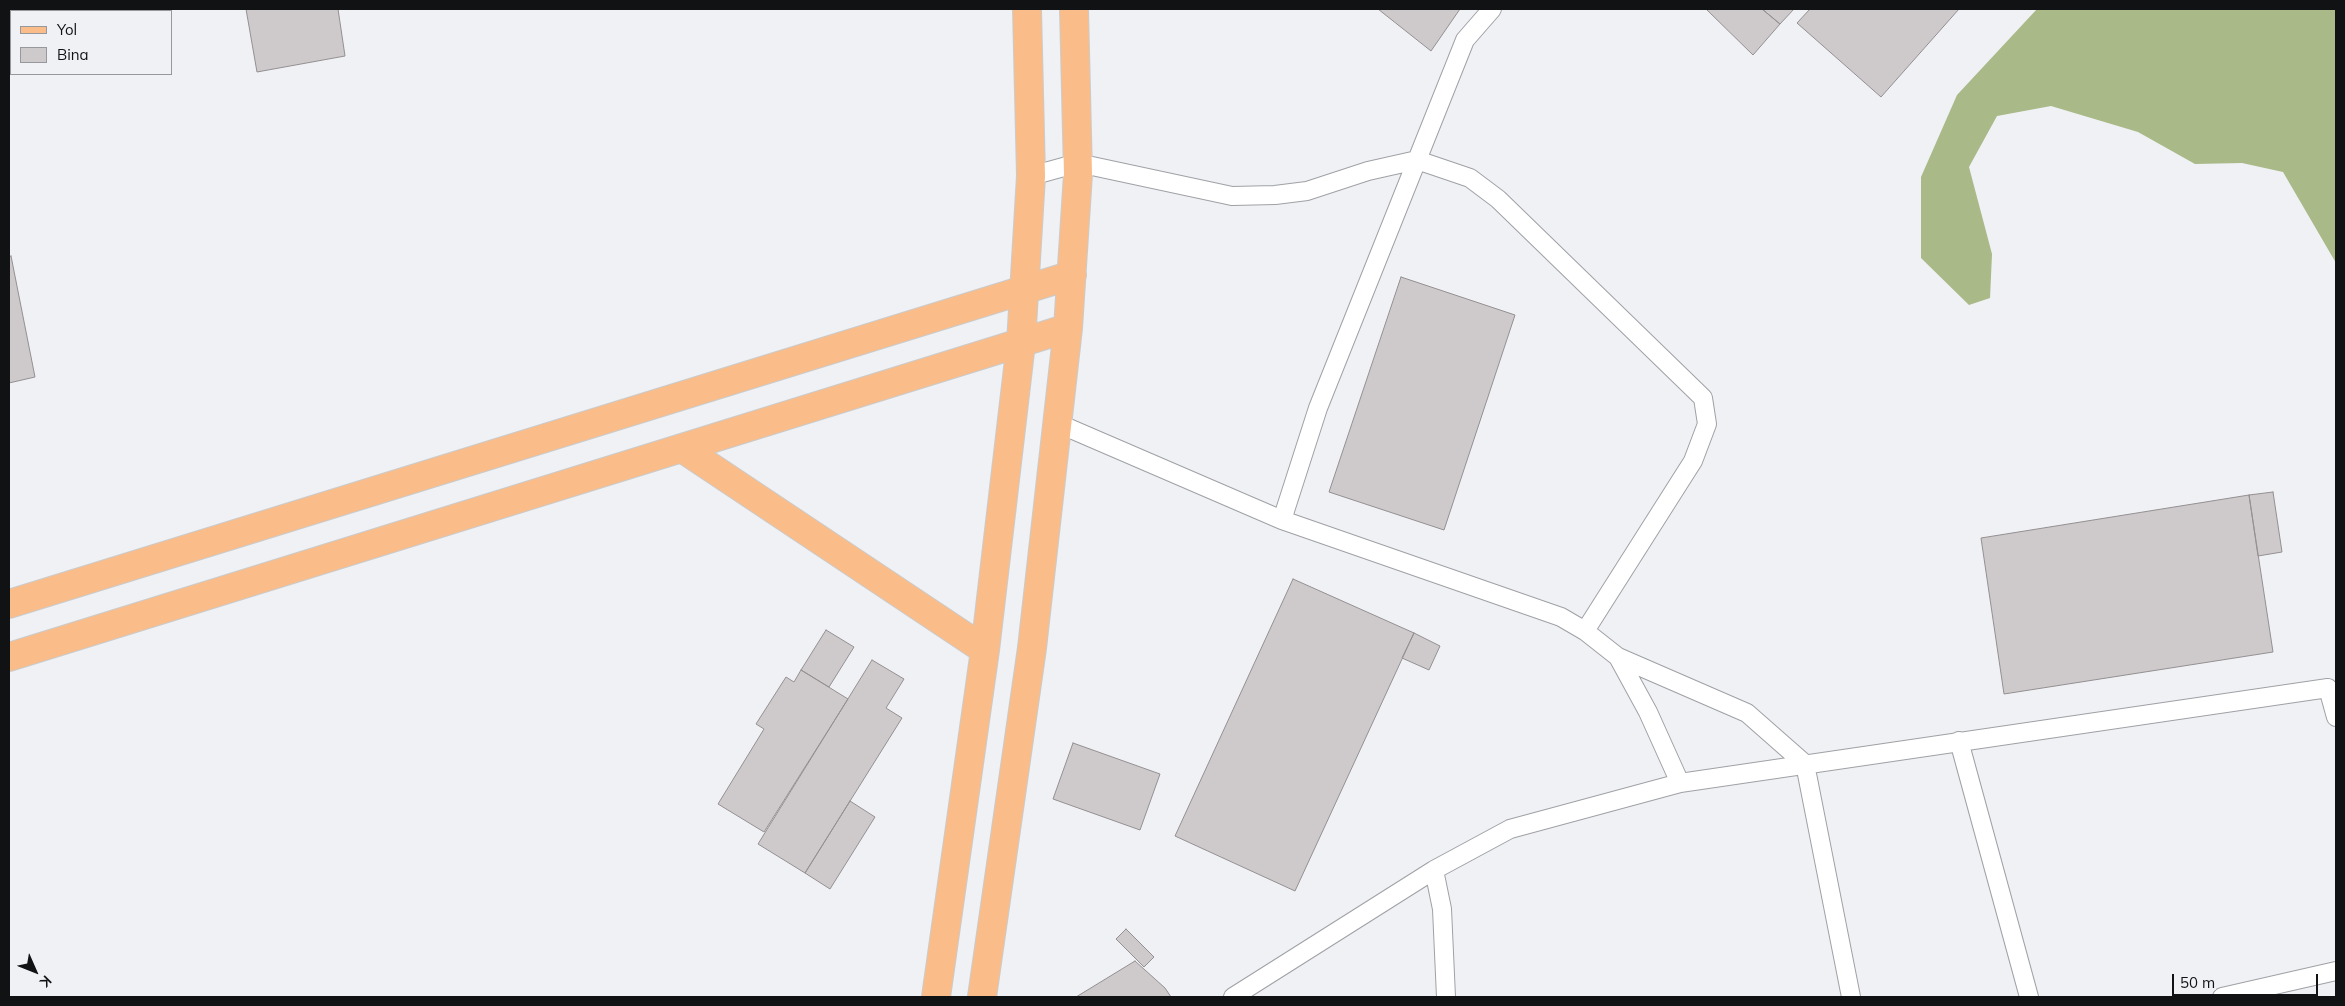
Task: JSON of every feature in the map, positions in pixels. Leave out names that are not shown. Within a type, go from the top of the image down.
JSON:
[{"type":"main road","points":[[936,997],[985,650],[1021,343],[1031,176],[1027,9]]},
{"type":"main road","points":[[982,997],[1032,648],[1068,328],[1078,163],[1074,9]]},
{"type":"main road","points":[[9,604],[1072,275]]},
{"type":"main road","points":[[9,658],[1068,328]]},
{"type":"main road","points":[[682,448],[985,650]]},
{"type":"street","points":[[1282,520],[1318,408],[1465,40],[1492,9]]},
{"type":"street","points":[[1031,176],[1078,163],[1232,196],[1275,196],[1307,191],[1368,171],[1418,160],[1470,178],[1498,199],[1703,398],[1707,424],[1693,461],[1585,632]]},
{"type":"street","points":[[1057,423],[1282,520],[1561,617],[1585,632],[1618,658],[1747,713],[1805,764],[1851,997]]},
{"type":"street","points":[[1618,658],[1648,712],[1680,783]]},
{"type":"street","points":[[1232,997],[1434,870],[1510,829],[1680,783],[2328,688],[2336,717]]},
{"type":"street","points":[[1959,741],[2029,997]]},
{"type":"street","points":[[1434,870],[1442,909],[1446,997]]},
{"type":"street","points":[[2222,997],[2336,971]]},
{"type":"green space","points":[[2037,9],[2336,9],[2336,263],[2283,172],[2242,163],[2195,164],[2138,132],[2051,106],[1997,116],[1969,167],[1992,254],[1990,298],[1969,305],[1921,258],[1921,177],[1957,95]]},
{"type":"building","points":[[246,9],[338,9],[345,56],[257,72]]},
{"type":"building","points":[[1378,9],[1460,9],[1431,51]]},
{"type":"building","points":[[1706,9],[1762,9],[1780,24],[1753,55]]},
{"type":"building","points":[[1762,9],[1794,9],[1780,24]]},
{"type":"building","points":[[1810,9],[1959,9],[1881,97],[1797,23]]},
{"type":"building","points":[[11,256],[35,377],[9,383],[9,257]]},
{"type":"building","points":[[1401,277],[1515,315],[1444,530],[1329,492]]},
{"type":"building","points":[[2273,492],[2282,552],[2258,556],[2249,495]]},
{"type":"building","points":[[2249,495],[2273,652],[2004,694],[1981,538]]},
{"type":"building","points":[[1293,579],[1414,633],[1295,891],[1175,836]]},
{"type":"building","points":[[826,630],[854,647],[829,687],[801,670]]},
{"type":"building","points":[[1414,633],[1440,646],[1429,670],[1402,658]]},
{"type":"building","points":[[872,660],[904,679],[886,708],[902,718],[805,873],[758,844]]},
{"type":"building","points":[[801,670],[848,699],[764,832],[718,804],[764,729],[756,724],[786,677],[794,682]]},
{"type":"building","points":[[1073,743],[1160,774],[1140,830],[1053,799]]},
{"type":"building","points":[[850,801],[875,817],[830,889],[805,873]]},
{"type":"building","points":[[1126,929],[1154,957],[1144,967],[1116,939]]},
{"type":"building","points":[[1135,961],[1165,988],[1171,997],[1076,997]]}]
